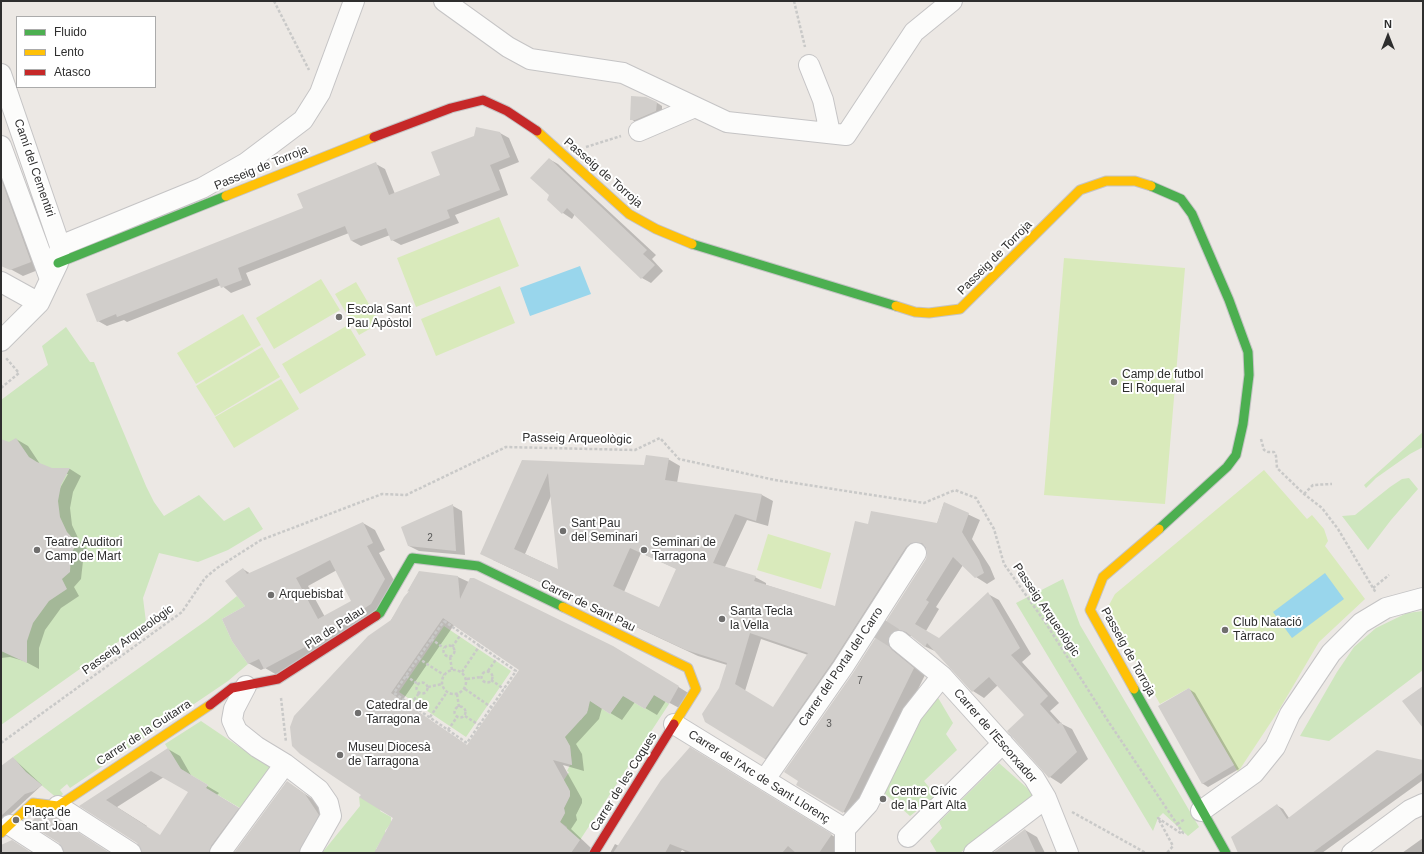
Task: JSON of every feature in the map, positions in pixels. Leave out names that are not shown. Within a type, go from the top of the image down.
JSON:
[{"type":"street","points":[[1,341],[39,303],[56,263],[202,188],[246,163],[303,120],[320,92],[354,1]]},
{"type":"street","points":[[444,1],[508,47],[530,59],[623,73],[727,122],[846,135],[914,32],[952,1]]},
{"type":"street","points":[[809,65],[823,100],[830,133]]},
{"type":"street","name":"Camí del Cementiri","points":[[1,74],[56,263]]},
{"type":"street","name":"Passeig de Torroja","points":[[56,263],[451,108],[483,100],[507,111],[531,126],[564,154],[629,214],[656,229],[693,245],[915,312],[929,313],[960,309],[1080,190],[1106,181],[1135,181],[1163,190],[1181,199],[1192,214],[1230,300],[1248,352],[1249,375],[1242,432],[1236,455],[1227,467],[1184,507],[1103,577],[1090,610],[1201,811],[1226,853]]},
{"type":"street","points":[[639,131],[695,107]]},
{"type":"street","name":"Camí del Cementiri","points":[[1,146],[56,263]]},
{"type":"street","points":[[1,282],[39,303]]},
{"type":"street","name":"Carrer del Portal del Carro","points":[[765,779],[873,625],[916,553]]},
{"type":"street","name":"Pla de Palau","points":[[246,686],[278,679],[380,613],[412,558]]},
{"type":"street","name":"Carrer de Sant Pau","points":[[412,558],[478,566],[688,668],[696,689],[674,724]]},
{"type":"street","points":[[1201,811],[1254,774],[1276,747],[1290,714],[1331,653],[1361,623],[1386,608],[1423,598]]},
{"type":"street","name":"Carrer de l'Escorxador","points":[[899,641],[942,676],[1034,778],[1046,798],[1068,853]]},
{"type":"street","points":[[845,853],[845,829],[868,804],[912,714],[942,676]]},
{"type":"street","points":[[246,686],[234,709],[232,720],[237,731],[256,747],[285,764],[319,790],[328,803],[331,816],[310,853]]},
{"type":"street","name":"Carrer de la Guitarra","points":[[58,806],[102,775],[193,717],[232,688],[246,686]]},
{"type":"street","name":"Carrer de l'Arc de Sant Llorenç","points":[[674,724],[845,829]]},
{"type":"street","name":"Carrer de les Coques","points":[[594,853],[674,724]]},
{"type":"street","points":[[908,837],[1004,743]]},
{"type":"street","points":[[220,853],[285,764]]},
{"type":"street","points":[[974,853],[1046,798]]},
{"type":"street","points":[[53,853],[6,829],[33,803],[58,806],[131,853]]},
{"type":"street","points":[[1352,853],[1410,810],[1423,804]]},
{"type":"path","points":[[274,1],[320,92]]},
{"type":"path","points":[[794,1],[809,65]]},
{"type":"path","points":[[564,154],[639,131]]},
{"type":"path","points":[[1,352],[19,373],[1,388]]},
{"type":"path","points":[[1259,432],[1264,450],[1274,452],[1276,456],[1277,468],[1304,494],[1322,508],[1338,529],[1376,594]]},
{"type":"path","name":"Passeig Arqueològic","points":[[1,743],[182,612],[205,578],[217,568],[261,540],[382,494],[406,495],[506,447],[635,450],[660,438],[679,459],[776,480],[924,503],[955,490],[976,498],[994,529],[1004,564],[1045,622],[1108,721],[1183,834],[1158,818],[1173,846],[1167,853]]},
{"type":"path","points":[[1304,494],[1313,485],[1332,484]]},
{"type":"path","points":[[1373,588],[1389,575]]},
{"type":"path","points":[[444,621],[516,670],[467,743],[394,693],[431,639],[444,621]]},
{"type":"path","points":[[452,647],[462,633]]},
{"type":"path","points":[[431,639],[444,648]]},
{"type":"path","points":[[462,672],[480,645]]},
{"type":"path","points":[[444,648],[448,646],[452,647]]},
{"type":"path","points":[[450,657],[455,652],[452,647]]},
{"type":"path","points":[[444,648],[444,655],[450,657]]},
{"type":"path","points":[[450,657],[452,670]]},
{"type":"path","points":[[418,658],[444,675]]},
{"type":"path","points":[[467,679],[481,677],[483,673],[488,671],[498,658]]},
{"type":"path","points":[[452,670],[462,672],[467,679],[465,689],[457,694],[447,692],[442,684],[444,675],[452,670]]},
{"type":"path","points":[[488,671],[492,675],[491,680]]},
{"type":"path","points":[[406,676],[418,684],[424,683],[428,687]]},
{"type":"path","points":[[481,677],[486,683],[491,680]]},
{"type":"path","points":[[278,679],[284,726]]},
{"type":"path","points":[[491,680],[504,689]]},
{"type":"path","points":[[418,684],[416,688],[419,693]]},
{"type":"path","points":[[428,687],[442,684]]},
{"type":"path","points":[[419,693],[425,693],[428,687]]},
{"type":"path","points":[[465,689],[491,707]]},
{"type":"path","points":[[430,717],[447,692]]},
{"type":"path","points":[[411,704],[419,693]]},
{"type":"path","points":[[457,694],[459,707]]},
{"type":"path","points":[[459,707],[464,708],[465,716]]},
{"type":"path","points":[[457,717],[454,712],[459,707]]},
{"type":"path","points":[[457,717],[461,718],[465,716],[479,725]]},
{"type":"path","points":[[448,730],[457,717]]},
{"type":"path","points":[[1046,798],[1146,853]]},
{"type":"green space","points":[[499,217],[519,266],[416,307],[397,258]]},
{"type":"green space","name":"Camp de futbol El Roqueral","points":[[1064,258],[1185,268],[1165,504],[1044,495]]},
{"type":"green space","points":[[321,279],[340,310],[274,349],[256,318]]},
{"type":"green space","points":[[356,282],[380,323],[359,335],[335,294]]},
{"type":"green space","points":[[500,286],[515,323],[436,356],[421,319]]},
{"type":"green space","points":[[243,314],[261,345],[196,384],[177,353]]},
{"type":"green space","points":[[348,325],[366,355],[300,394],[282,364]]},
{"type":"green space","points":[[66,327],[90,362],[94,362],[146,486],[154,502],[164,516],[199,495],[224,521],[249,507],[263,529],[228,550],[198,562],[159,553],[143,598],[146,622],[1,725],[1,400],[48,365],[42,346]]},
{"type":"green space","points":[[262,347],[280,377],[215,416],[196,386]]},
{"type":"green space","points":[[281,379],[299,409],[234,448],[215,417]]},
{"type":"green space","points":[[1423,432],[1423,447],[1410,454],[1376,478],[1366,488],[1364,485]]},
{"type":"green space","name":"Club Natació Tàrraco","points":[[1264,470],[1307,519],[1312,515],[1324,529],[1328,541],[1325,546],[1365,599],[1319,642],[1279,710],[1238,772],[1189,688],[1160,704],[1112,619],[1109,605],[1115,594]]},
{"type":"green space","points":[[1409,478],[1418,489],[1391,520],[1368,550],[1342,516],[1355,515],[1390,487],[1402,479]]},
{"type":"green space","points":[[768,534],[831,553],[821,589],[757,570]]},
{"type":"green space","points":[[1063,579],[1080,625],[1199,827],[1188,836],[1163,813],[1158,818],[1153,831],[1016,603]]},
{"type":"green space","points":[[237,596],[245,606],[222,619],[232,641],[248,664],[228,681],[70,788],[67,784],[60,790],[63,794],[58,799],[21,768],[13,757],[207,620]]},
{"type":"green space","points":[[1423,611],[1423,670],[1329,741],[1300,736],[1337,672],[1354,647],[1376,628],[1407,613]]},
{"type":"green space","points":[[444,626],[511,671],[466,737],[399,692]]},
{"type":"green space","points":[[627,690],[630,700],[645,709],[654,695],[669,704],[580,840],[574,835],[564,833],[567,827],[560,822],[565,813],[564,808],[570,796],[568,787],[562,783],[569,772],[567,771],[570,765],[572,765],[570,746],[545,710],[581,720],[584,710],[588,711],[589,700],[610,714]]},
{"type":"green space","points":[[937,696],[953,723],[946,734],[957,750],[924,781],[936,796],[910,816],[882,791],[917,716]]},
{"type":"green space","points":[[201,721],[275,771],[245,811],[206,788],[208,785],[167,761],[173,757],[165,744]]},
{"type":"green space","points":[[999,763],[1035,795],[960,853],[937,853],[930,841],[942,828],[939,822]]},
{"type":"green space","points":[[359,797],[364,798],[381,809],[380,811],[391,817],[391,823],[385,831],[386,838],[382,839],[376,849],[377,853],[322,853],[360,806]]},
{"type":"water","points":[[580,266],[591,294],[530,316],[520,288]]},
{"type":"water","points":[[1325,573],[1344,599],[1292,638],[1273,612]]},
{"type":"building","points":[[631,96],[646,97],[657,102],[656,111],[635,120],[630,120]]},
{"type":"building","points":[[476,127],[500,132],[510,157],[490,165],[500,190],[447,210],[450,218],[391,241],[386,228],[351,241],[345,226],[238,268],[242,280],[221,288],[217,278],[117,317],[116,314],[97,322],[86,294],[303,208],[297,194],[376,162],[389,195],[440,175],[431,152],[474,136]]},
{"type":"building","points":[[549,158],[647,250],[643,254],[655,265],[641,279],[567,208],[562,214],[547,200],[549,195],[530,178]]},
{"type":"building","points":[[1,179],[31,262],[10,270],[1,266]]},
{"type":"building","name":"Teatre Auditori Camp de Mart","points":[[16,438],[29,457],[37,462],[52,468],[70,468],[61,485],[58,501],[60,517],[67,532],[77,543],[71,554],[70,572],[62,579],[67,589],[49,601],[33,623],[27,641],[27,663],[1,651],[1,439],[9,442]]},
{"type":"building","points":[[646,455],[669,458],[665,480],[762,494],[756,521],[735,514],[713,563],[756,576],[754,581],[835,606],[855,521],[868,524],[871,511],[937,523],[944,502],[969,513],[962,532],[979,560],[984,573],[975,578],[953,557],[926,600],[929,602],[915,624],[939,638],[988,592],[1020,648],[1011,655],[1048,696],[1040,704],[1058,724],[1061,722],[1077,752],[1049,778],[1007,731],[1024,715],[989,677],[972,692],[927,643],[925,647],[906,632],[895,630],[890,634],[888,645],[914,668],[843,813],[796,785],[798,781],[784,772],[853,673],[926,559],[926,548],[922,543],[911,543],[906,547],[833,661],[765,759],[705,722],[702,714],[719,688],[727,663],[686,650],[480,554],[522,460],[644,465]],"holes":[[[548,473],[558,569],[514,549]],[[630,548],[676,569],[659,607],[613,586]],[[750,633],[808,653],[773,707],[735,684]]]},
{"type":"building","points":[[453,504],[456,551],[408,546],[401,527]]},
{"type":"building","name":"Arquebisbat","points":[[363,522],[373,543],[367,546],[385,579],[371,604],[305,647],[264,669],[259,659],[248,664],[232,641],[222,619],[245,606],[225,581],[243,568],[247,574]],"holes":[[[330,560],[351,601],[318,619],[296,578]]]},
{"type":"building","name":"Catedral de Tarragona","points":[[419,571],[458,576],[460,599],[470,578],[474,578],[613,646],[679,686],[669,704],[654,695],[645,709],[623,696],[610,714],[590,701],[587,713],[565,737],[570,746],[572,765],[553,760],[570,791],[570,796],[564,808],[565,813],[560,822],[580,840],[571,853],[374,853],[393,818],[359,797],[361,795],[300,754],[292,746],[290,727],[294,716],[368,636],[391,620],[404,597],[410,590],[407,592]],"holes":[[[443,618],[519,670],[467,745],[391,693]]]},
{"type":"building","points":[[1423,686],[1423,728],[1402,701]]},
{"type":"building","points":[[1189,688],[1234,765],[1202,784],[1158,706]]},
{"type":"building","points":[[690,747],[832,834],[819,853],[796,853],[788,846],[782,853],[693,853],[670,844],[665,853],[613,853],[661,780]]},
{"type":"building","points":[[168,748],[181,769],[208,785],[206,788],[239,808],[211,846],[209,853],[142,853],[137,843],[79,806]],"holes":[[[151,771],[188,792],[160,835],[106,800]]]},
{"type":"building","points":[[1377,750],[1423,760],[1423,772],[1312,853],[1238,853],[1231,837],[1277,804],[1287,819]]},
{"type":"building","points":[[13,757],[26,772],[42,785],[34,791],[25,794],[1,816],[1,766]]},
{"type":"building","points":[[287,781],[305,794],[319,815],[299,853],[234,853]]},
{"type":"building","points":[[37,816],[56,818],[110,853],[64,853],[59,843],[29,824]]},
{"type":"building","points":[[1025,829],[1036,853],[993,853]]},
{"type":"building","points":[[12,840],[32,853],[1,853],[1,845]]},
{"type":"tunnel","points":[[877,627],[899,641]]},
{"type":"traffic: fast","points":[[1151,186],[1181,199],[1192,214],[1229,300],[1248,352],[1249,375],[1243,424],[1236,455],[1227,467],[1159,529]]},
{"type":"traffic: fast","points":[[58,263],[226,196]]},
{"type":"traffic: fast","points":[[692,244],[896,306]]},
{"type":"traffic: fast","points":[[376,616],[380,613],[412,558],[478,566],[563,607]]},
{"type":"traffic: fast","points":[[1134,689],[1226,853]]},
{"type":"traffic: slow","points":[[537,131],[629,214],[656,229],[692,244]]},
{"type":"traffic: slow","points":[[226,196],[374,137]]},
{"type":"traffic: slow","points":[[896,306],[915,312],[929,313],[960,309],[1080,190],[1106,181],[1135,181],[1151,186]]},
{"type":"traffic: slow","points":[[1134,689],[1090,610],[1103,577],[1159,529]]},
{"type":"traffic: slow","points":[[563,607],[688,668],[696,689],[674,724]]},
{"type":"traffic: slow","points":[[1,833],[33,803],[58,806],[210,705]]},
{"type":"traffic: jam","points":[[374,137],[451,108],[483,100],[507,111],[537,131]]},
{"type":"traffic: jam","points":[[210,705],[232,688],[278,679],[376,616]]},
{"type":"traffic: jam","points":[[594,853],[674,724]]},
{"type":"place","name":"Escola Sant Pau Apòstol","points":[[339,317]]},
{"type":"place","name":"Camp de futbol El Roqueral","points":[[1114,382]]},
{"type":"place","name":"Sant Pau del Seminari","points":[[563,531]]},
{"type":"place","name":"Teatre Auditori Camp de Mart","points":[[37,550]]},
{"type":"place","name":"Seminari de Tarragona","points":[[644,550]]},
{"type":"place","name":"Arquebisbat","points":[[271,595]]},
{"type":"place","name":"Santa Tecla la Vella","points":[[722,619]]},
{"type":"place","name":"Club Natació Tàrraco","points":[[1225,630]]},
{"type":"place","name":"Catedral de Tarragona","points":[[358,713]]},
{"type":"place","name":"Museu Diocesà de Tarragona","points":[[340,755]]},
{"type":"place","name":"Centre Cívic de la Part Alta","points":[[883,799]]},
{"type":"place","name":"Plaça de Sant Joan","points":[[16,820]]}]
